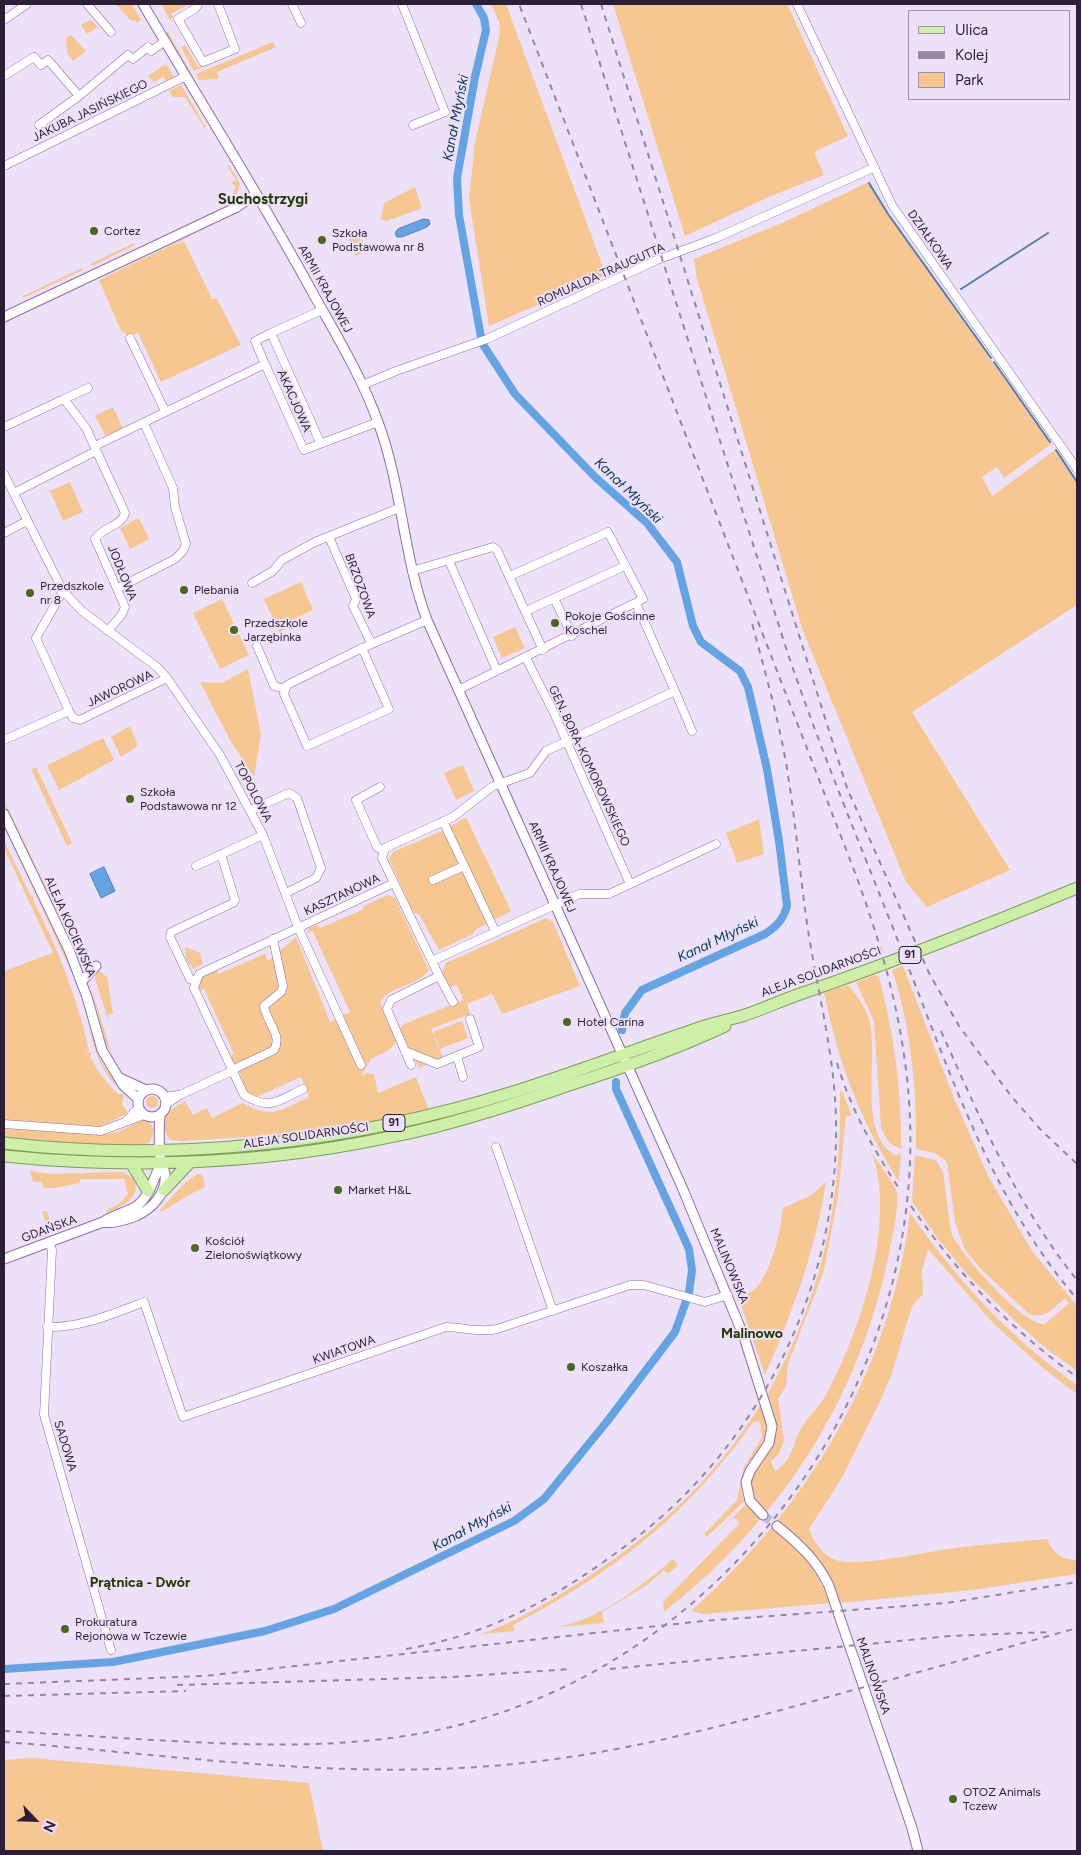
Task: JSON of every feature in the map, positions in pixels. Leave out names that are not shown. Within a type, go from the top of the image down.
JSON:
[{"type":"main road","name":"ALEJA SOLIDARNOŚCI","points":[[4,1156],[60,1161],[190,1162],[295,1154],[395,1136],[520,1102],[624,1061],[698,1028],[741,1016],[928,949],[1077,888]]},
{"type":"main road","name":"ALEJA SOLIDARNOŚCI","points":[[4,1143],[49,1148],[160,1150],[297,1140],[358,1130],[437,1113],[624,1061]]},
{"type":"main road","points":[[164,1190],[190,1162]]},
{"type":"main road","points":[[131,1163],[148,1191]]},
{"type":"street","points":[[4,20],[27,4]]},
{"type":"street","points":[[87,4],[111,32]]},
{"type":"street","name":"ARMII KRAJOWEJ","points":[[143,4],[256,194],[363,386],[387,446],[412,571],[427,620],[624,1061]]},
{"type":"street","points":[[198,4],[196,8],[178,19],[203,62],[234,49],[218,4]]},
{"type":"street","points":[[292,4],[300,23]]},
{"type":"street","points":[[402,4],[445,112],[413,125]]},
{"type":"street","name":"DZIAŁKOWA","points":[[797,4],[892,205],[1077,469]]},
{"type":"street","points":[[38,125],[78,96],[128,54],[134,59],[148,47],[152,51],[165,41]]},
{"type":"street","points":[[4,76],[34,56],[42,65],[48,60],[78,96]]},
{"type":"street","name":"JAKUBA JASIŃSKIEGO","points":[[4,166],[186,76]]},
{"type":"street","name":"ROMUALDA TRAUGUTTA","points":[[363,386],[396,371],[486,339],[657,260],[716,238],[873,168]]},
{"type":"street","points":[[4,317],[237,207],[256,194]]},
{"type":"street","points":[[265,364],[255,341],[322,310]]},
{"type":"street","name":"AKACJOWA","points":[[272,333],[320,442]]},
{"type":"street","points":[[130,338],[165,411]]},
{"type":"street","name":"AKACJOWA","points":[[96,448],[165,411],[265,364],[304,450],[320,442],[378,422]]},
{"type":"street","points":[[4,427],[88,388]]},
{"type":"street","name":"JODŁOWA","points":[[64,399],[86,428],[124,511],[123,519],[98,535],[95,539],[125,604],[124,610],[108,631]]},
{"type":"street","points":[[118,588],[174,559],[183,551],[186,544],[175,508],[174,488],[144,423]]},
{"type":"street","points":[[14,493],[96,448]]},
{"type":"street","points":[[4,474],[63,591],[82,611],[157,667],[167,678]]},
{"type":"street","points":[[252,583],[273,571],[282,560],[329,537],[399,508]]},
{"type":"street","points":[[4,533],[27,521]]},
{"type":"street","points":[[458,690],[572,636],[644,599],[608,532],[510,576]]},
{"type":"street","name":"BRZOZOWA","points":[[329,537],[356,599],[353,606],[371,644]]},
{"type":"street","points":[[412,571],[493,547],[497,550],[510,576],[543,650]]},
{"type":"street","points":[[449,561],[497,671]]},
{"type":"street","points":[[526,611],[625,566]]},
{"type":"street","points":[[4,740],[69,711],[36,638],[63,591]]},
{"type":"street","points":[[554,598],[572,636]]},
{"type":"street","points":[[636,603],[692,731]]},
{"type":"street","points":[[362,648],[389,708],[385,712],[307,746],[284,694],[287,685],[362,648],[427,620]]},
{"type":"street","points":[[257,646],[274,686],[285,689]]},
{"type":"street","name":"GEN. BORA-KOMOROWSKIEGO","points":[[526,658],[566,741],[630,884]]},
{"type":"street","name":"JAWOROWA","points":[[69,711],[73,718],[80,720],[167,678]]},
{"type":"street","name":"TOPOLOWA","points":[[167,678],[220,755],[263,834],[298,927],[360,1065]]},
{"type":"street","points":[[384,851],[388,846],[461,812],[493,786],[530,773],[546,751],[675,691]]},
{"type":"street","name":"KASZTANOWA","points":[[380,787],[356,800],[377,847],[384,851],[382,858],[439,976],[449,993],[457,1000]]},
{"type":"street","points":[[251,810],[289,793],[297,798],[320,868],[316,878],[286,893]]},
{"type":"street","name":"ALEJA KOCIEWSKA","points":[[4,814],[70,950],[82,981],[102,1050],[124,1085],[146,1111]]},
{"type":"street","points":[[443,821],[496,931]]},
{"type":"street","points":[[196,866],[263,834]]},
{"type":"street","points":[[432,961],[579,894],[609,894],[716,844]]},
{"type":"street","points":[[195,981],[190,979],[170,937],[171,932],[233,903],[235,900],[221,854]]},
{"type":"street","points":[[433,880],[464,866]]},
{"type":"street","name":"KASZTANOWA","points":[[298,927],[394,883]]},
{"type":"street","points":[[298,927],[199,974],[194,988],[244,1096],[259,1104],[269,1105],[303,1089]]},
{"type":"street","points":[[4,1124],[101,1131],[125,1122],[165,1101],[274,1050],[277,1045],[277,1037],[264,1006],[280,992],[283,986],[273,939]]},
{"type":"street","points":[[82,981],[96,966]]},
{"type":"street","points":[[411,1064],[387,1009],[391,1000],[439,976]]},
{"type":"street","points":[[405,1052],[437,1064],[479,1047],[470,1019]]},
{"type":"street","points":[[457,1056],[463,1077]]},
{"type":"street","name":"MALINOWSKA","points":[[624,1061],[728,1295],[772,1420],[771,1438],[750,1471],[746,1482],[750,1501],[763,1515]]},
{"type":"street","points":[[120,1078],[146,1090],[158,1090],[165,1101]]},
{"type":"street","points":[[146,1090],[146,1111],[159,1130],[161,1163],[165,1173],[164,1190]]},
{"type":"street","points":[[496,1147],[553,1311]]},
{"type":"street","name":"GDAŃSKA","points":[[4,1259],[103,1222],[110,1216],[135,1207],[144,1200],[161,1163]]},
{"type":"street","name":"GDAŃSKA","points":[[103,1222],[114,1222],[140,1214],[153,1204],[164,1190]]},
{"type":"street","name":"SADOWA","points":[[49,1242],[52,1250],[44,1415],[87,1560],[110,1650]]},
{"type":"street","name":"KWIATOWA","points":[[47,1327],[67,1328],[81,1325],[144,1302],[183,1417],[446,1327],[489,1331],[634,1284],[709,1302],[728,1295]]},
{"type":"street","name":"MALINOWSKA","points":[[777,1526],[812,1558],[829,1586],[912,1828],[918,1851]]},
{"type":"green space","points":[[116,4],[132,4],[141,20],[137,23],[135,20],[131,21]]},
{"type":"green space","points":[[168,4],[189,4],[171,14],[173,17],[170,20],[162,6]]},
{"type":"green space","points":[[491,4],[506,4],[606,275],[489,326],[469,199],[475,142],[500,33],[499,22]]},
{"type":"green space","points":[[613,4],[787,4],[848,136],[814,152],[824,175],[771,196],[685,236]]},
{"type":"green space","points":[[91,20],[98,27],[87,34],[81,25]]},
{"type":"green space","points":[[164,32],[168,32],[196,82],[195,82]]},
{"type":"green space","points":[[71,35],[86,51],[73,61],[67,53],[66,38]]},
{"type":"green space","points":[[273,42],[276,47],[217,72],[219,79],[199,80],[196,74]]},
{"type":"green space","points":[[185,45],[198,67],[230,54],[194,71],[181,47]]},
{"type":"green space","points":[[166,64],[174,77],[166,81],[163,77],[154,82],[148,76]]},
{"type":"green space","points":[[181,85],[206,127],[205,129],[185,97],[173,97],[169,91]]},
{"type":"green space","points":[[229,165],[240,184],[235,198],[231,200],[229,197],[232,196],[236,186],[231,183],[236,180],[227,166]]},
{"type":"green space","points":[[869,182],[888,215],[1051,444],[1004,478],[997,467],[982,477],[992,496],[1055,450],[1077,483],[1077,605],[912,712],[1010,870],[927,907],[906,882],[803,631],[697,279],[694,259],[782,223]]},
{"type":"green space","points":[[415,187],[422,208],[387,221],[381,219],[384,203]]},
{"type":"green space","points":[[357,234],[366,251],[356,256],[348,238]]},
{"type":"green space","points":[[188,237],[172,247],[184,241],[212,299],[217,299],[241,345],[161,382],[138,333],[129,336],[121,331],[99,280]]},
{"type":"green space","points":[[134,243],[135,245],[92,266],[90,264]]},
{"type":"green space","points":[[82,268],[83,270],[23,298],[23,296]]},
{"type":"green space","points":[[113,407],[123,428],[106,436],[95,416]]},
{"type":"green space","points":[[70,482],[83,512],[63,521],[50,491]]},
{"type":"green space","points":[[139,518],[149,539],[130,549],[120,528]]},
{"type":"green space","points":[[301,582],[313,610],[294,619],[296,624],[279,632],[264,599]]},
{"type":"green space","points":[[222,599],[249,655],[220,669],[193,613]]},
{"type":"green space","points":[[515,627],[525,648],[502,658],[493,637]]},
{"type":"green space","points":[[248,669],[261,734],[254,777],[230,740],[200,682],[222,683]]},
{"type":"green space","points":[[130,726],[138,746],[121,757],[111,737]]},
{"type":"green space","points":[[103,738],[114,760],[59,790],[47,765]]},
{"type":"green space","points":[[463,765],[474,791],[456,800],[444,773]]},
{"type":"green space","points":[[36,767],[72,843],[67,846],[31,769]]},
{"type":"green space","points":[[4,800],[64,921],[52,904],[4,804]]},
{"type":"green space","points":[[466,817],[511,911],[475,930],[473,934],[439,950],[419,914],[413,912],[389,859],[393,852],[442,831]]},
{"type":"green space","points":[[759,819],[764,854],[737,863],[726,833]]},
{"type":"green space","points":[[4,825],[72,968],[70,969]]},
{"type":"green space","points":[[4,841],[31,896],[33,896],[66,975],[79,1012],[89,1051],[85,1054],[92,1052],[90,1056],[95,1067],[118,1094],[124,1094],[122,1104],[128,1113],[100,1127],[4,1120],[4,971],[53,953],[4,848]]},
{"type":"green space","points":[[388,895],[395,898],[429,970],[418,980],[391,992],[380,1002],[396,1042],[389,1050],[371,1059],[361,1076],[367,1073],[374,1074],[378,1093],[416,1077],[429,1110],[345,1128],[245,1137],[170,1140],[164,1126],[165,1116],[173,1108],[185,1101],[193,1115],[207,1108],[212,1118],[243,1103],[269,1112],[283,1109],[309,1097],[301,1077],[254,1098],[246,1090],[237,1066],[230,1056],[234,1054],[204,989],[199,991],[198,988],[202,976],[216,969],[218,974],[265,954],[268,961],[296,937],[330,1022],[350,1012],[312,930],[307,934],[309,928],[318,924],[320,928],[364,909],[363,906]]},
{"type":"green space","points":[[546,918],[553,922],[580,986],[502,1014],[492,994],[467,1004],[470,1014],[431,1029],[443,1058],[419,1068],[400,1030],[402,1025],[463,1000],[457,985],[449,988],[442,973],[446,963]]},
{"type":"green space","points":[[185,947],[200,953],[203,964],[193,969],[186,959]]},
{"type":"green space","points":[[903,966],[954,1098],[988,1176],[1032,1251],[1077,1306],[1077,1371],[1042,1345],[968,1275],[938,1239],[912,1201],[915,1155],[936,1160],[943,1172],[951,1232],[956,1242],[978,1271],[1022,1314],[1035,1322],[1045,1324],[1069,1303],[1065,1299],[1042,1315],[1029,1314],[981,1269],[965,1250],[955,1222],[947,1162],[935,1153],[916,1149],[912,1058],[899,992],[892,970]]},
{"type":"green space","points":[[96,972],[101,972],[107,977],[113,1014],[108,1014],[108,1020],[95,978]]},
{"type":"green space","points":[[875,975],[879,977],[893,1041],[900,1106],[901,1149],[889,1143],[881,1128],[874,1021],[856,982]]},
{"type":"green space","points":[[90,984],[112,1054],[106,1043]]},
{"type":"green space","points":[[848,985],[862,1003],[869,1018],[872,1039],[873,1114],[877,1131],[884,1145],[895,1155],[901,1154],[899,1182],[873,1136],[852,1091],[830,1019],[824,992]]},
{"type":"green space","points":[[462,1021],[468,1038],[440,1049],[433,1032]]},
{"type":"green space","points":[[88,1025],[102,1063],[113,1079],[127,1092],[118,1087],[106,1072],[97,1054]]},
{"type":"green space","points":[[842,1091],[852,1116],[846,1116],[838,1196],[824,1271],[788,1364],[786,1386],[778,1399],[784,1440],[779,1454],[771,1461],[775,1471],[789,1457],[802,1427],[827,1393],[852,1339],[863,1308],[878,1241],[880,1209],[878,1178],[871,1151],[893,1183],[897,1193],[898,1200],[894,1230],[872,1320],[853,1369],[831,1415],[805,1460],[761,1518],[752,1493],[751,1481],[775,1437],[776,1422],[768,1393],[787,1357],[802,1321],[815,1285],[825,1248],[837,1172],[840,1133],[840,1092]]},
{"type":"green space","points":[[150,1096],[154,1096],[158,1102],[154,1108],[150,1108],[146,1104],[146,1100]]},
{"type":"green space","points":[[144,1119],[150,1123],[154,1130],[150,1142],[141,1146],[78,1144],[4,1138],[4,1127],[107,1134],[118,1132]]},
{"type":"green space","points":[[30,1171],[52,1174],[123,1172],[134,1179],[135,1192],[123,1205],[106,1213],[106,1210],[119,1204],[128,1194],[124,1179],[80,1179],[80,1183],[55,1188],[44,1188],[41,1182],[33,1182]]},
{"type":"green space","points":[[198,1174],[202,1174],[205,1187],[161,1212],[160,1210],[178,1190]]},
{"type":"green space","points":[[826,1182],[816,1233],[802,1281],[765,1375],[739,1299],[756,1288],[765,1275],[776,1247],[783,1208],[810,1196]]},
{"type":"green space","points":[[42,1211],[47,1211],[52,1227],[59,1224],[63,1228],[49,1232]]},
{"type":"green space","points":[[910,1213],[946,1262],[986,1306],[1029,1348],[1077,1385],[1077,1394],[1044,1369],[994,1324],[928,1249],[922,1270],[923,1294],[911,1309],[892,1373],[843,1476],[809,1529],[811,1534],[819,1548],[827,1555],[836,1560],[846,1562],[876,1561],[955,1548],[1047,1539],[1058,1555],[1066,1559],[1077,1560],[1077,1574],[973,1590],[839,1603],[816,1558],[801,1541],[780,1523],[774,1530],[793,1546],[814,1571],[830,1603],[704,1614],[691,1611],[733,1571],[772,1527],[806,1481],[837,1432],[863,1381],[884,1327],[900,1271]]},
{"type":"green space","points":[[761,1404],[766,1422],[766,1432],[759,1450],[744,1471],[741,1479],[743,1469],[762,1437],[760,1421],[753,1422],[702,1486],[675,1513],[616,1562],[584,1584],[513,1625],[515,1631],[481,1634],[541,1606],[603,1567],[655,1527],[702,1482],[743,1432]]},
{"type":"green space","points":[[741,1479],[744,1501],[707,1537],[704,1534],[737,1500]]},
{"type":"green space","points":[[746,1505],[761,1518],[742,1541],[705,1577],[664,1612],[663,1602],[740,1523],[734,1517],[699,1551],[744,1506]]},
{"type":"green space","points":[[673,1559],[678,1565],[668,1574],[664,1570],[647,1585],[602,1612],[604,1623],[556,1627],[588,1618],[603,1610],[633,1591]]},
{"type":"green space","points":[[32,1758],[309,1783],[323,1851],[4,1851],[4,1760]]},
{"type":"water","points":[[424,219],[429,220],[430,224],[427,227],[402,237],[397,237],[395,233],[398,229]]},
{"type":"water","points":[[104,867],[115,891],[101,898],[90,874]]},
{"type":"waterway","name":"Kanał Młyński","points":[[476,4],[484,18],[486,30],[475,77],[457,178],[459,215],[482,343],[515,394],[595,477],[647,523],[677,562],[693,626],[701,642],[740,671],[748,687],[767,769],[779,841],[787,906],[779,922],[765,934],[642,990],[625,1013],[622,1030]]},
{"type":"waterway","points":[[869,183],[888,214],[991,358]]},
{"type":"waterway","points":[[961,289],[1048,233]]},
{"type":"waterway","points":[[994,362],[1050,442]]},
{"type":"waterway","points":[[1056,450],[1077,482]]},
{"type":"waterway","name":"Kanał Młyński","points":[[4,1669],[113,1662],[265,1631],[334,1609],[514,1521],[544,1499],[609,1419],[675,1332],[689,1293],[692,1270],[689,1249],[616,1089],[616,1082]]},
{"type":"tunnel","points":[[763,1515],[777,1526]]},
{"type":"railway","points":[[4,1731],[244,1744],[279,1745],[350,1742],[385,1739],[455,1726],[547,1695],[632,1648],[708,1589],[774,1518],[829,1438],[871,1351],[898,1258],[910,1162],[908,1087],[897,1013],[888,977],[867,905],[854,870],[519,4]]},
{"type":"railway","points":[[581,4],[787,651],[828,764],[937,1042],[975,1133],[996,1177],[1020,1219],[1047,1260],[1077,1299]]},
{"type":"railway","points":[[601,4],[847,788],[929,973],[959,1026],[1011,1096],[1040,1129],[1077,1164]]},
{"type":"railway","points":[[406,1649],[466,1634],[494,1624],[548,1598],[624,1547],[672,1507],[714,1463],[751,1413],[781,1360],[806,1304],[823,1245],[833,1184],[836,1122],[835,1097],[833,1073],[808,930],[784,751],[752,623]]},
{"type":"railway","points":[[941,1031],[985,1129],[1018,1192],[1056,1252],[1077,1280]]},
{"type":"railway","points":[[837,1063],[849,1097],[864,1129],[900,1190]]},
{"type":"railway","points":[[911,1206],[947,1254],[986,1299],[1030,1340],[1077,1377]]},
{"type":"railway","points":[[4,1684],[204,1676],[703,1621],[947,1603],[1077,1582]]},
{"type":"railway","points":[[4,1742],[308,1767],[430,1769],[535,1762],[666,1739],[796,1706],[1077,1628]]},
{"type":"railway","points":[[610,1669],[950,1636],[1050,1632]]},
{"type":"railway","points":[[177,1685],[452,1677],[572,1669]]},
{"type":"railway","points":[[4,1696],[186,1691]]},
{"type":"place","name":"Cortez","points":[[94,231]]},
{"type":"place","name":"Szkoła Podstawowa nr 8","points":[[322,240]]},
{"type":"place","name":"Plebania","points":[[184,590]]},
{"type":"place","name":"Przedszkole nr 8","points":[[30,593]]},
{"type":"place","name":"Pokoje Gościnne Koschel","points":[[555,623]]},
{"type":"place","name":"Przedszkole Jarzębinka","points":[[234,630]]},
{"type":"place","name":"Szkoła Podstawowa nr 12","points":[[130,799]]},
{"type":"place","name":"Hotel Carina","points":[[567,1022]]},
{"type":"place","name":"Market H&L","points":[[338,1190]]},
{"type":"place","name":"Kościół Zielonoświątkowy","points":[[195,1248]]},
{"type":"place","name":"Koszałka","points":[[571,1367]]},
{"type":"place","name":"Prokuratura Rejonowa w Tczewie","points":[[65,1629]]},
{"type":"place","name":"OTOZ Animals Tczew","points":[[953,1799]]},
{"type":"district","name":"Suchostrzygi","points":[[263,200]]},
{"type":"district","name":"Malinowo","points":[[752,1334]]},
{"type":"district","name":"Prątnica - Dwór","points":[[140,1583]]}]
